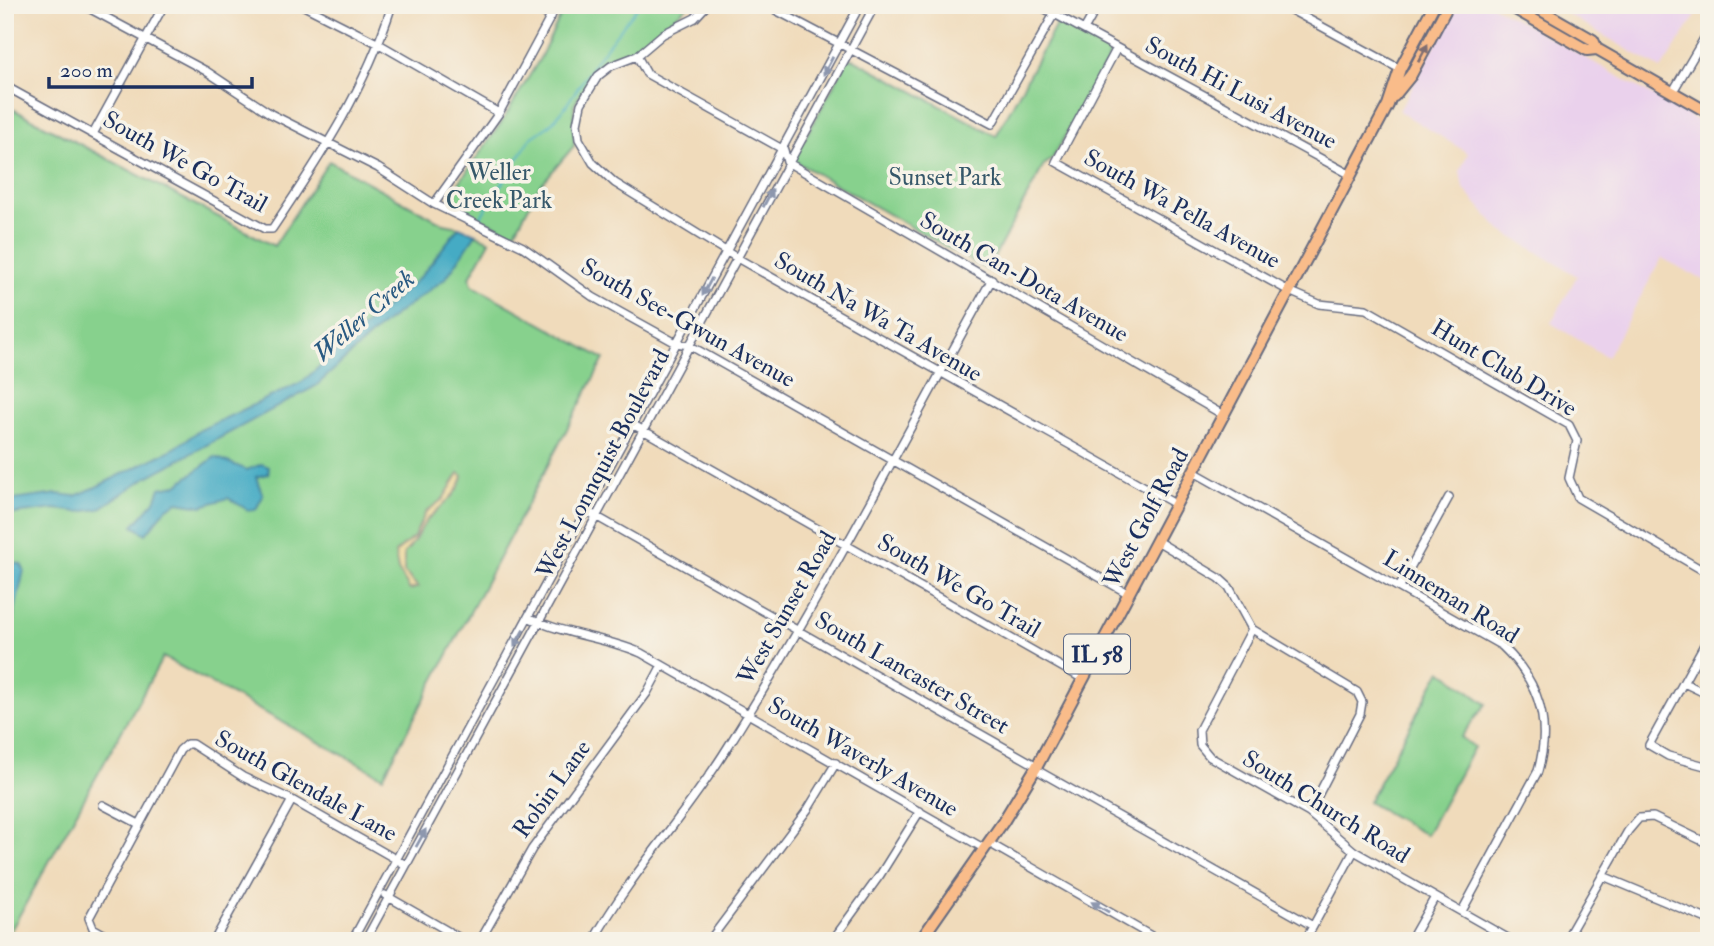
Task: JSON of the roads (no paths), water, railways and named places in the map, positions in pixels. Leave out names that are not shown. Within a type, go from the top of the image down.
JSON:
[{"type":"main road","name":"West Golf Road","points":[[920,941],[987,846],[1036,767],[1351,175],[1388,104],[1400,69],[1434,5]]},
{"type":"main road","name":"West Golf Road","points":[[1388,104],[1411,75],[1448,5]]},
{"type":"main road","points":[[1508,5],[1587,50],[1597,49]]},
{"type":"main road","points":[[1532,5],[1593,40],[1597,49],[1709,113]]},
{"type":"street","name":"South See-Gwun Avenue","points":[[82,5],[206,71],[271,114],[378,167],[434,204],[523,247],[593,297],[676,343],[689,345],[1129,594]]},
{"type":"street","points":[[93,134],[164,5]]},
{"type":"street","points":[[302,5],[379,44],[499,113]]},
{"type":"street","points":[[330,145],[379,44],[392,5]]},
{"type":"street","points":[[531,5],[551,17]]},
{"type":"street","points":[[434,204],[499,113],[557,5]]},
{"type":"street","points":[[707,5],[695,18],[663,34],[638,56],[647,74],[784,150],[787,162]]},
{"type":"street","points":[[766,5],[992,124],[1054,14]]},
{"type":"street","name":"West Lonnquist Boulevard","points":[[352,941],[530,618],[676,343],[784,150],[860,5]]},
{"type":"street","name":"West Lonnquist Boulevard","points":[[365,941],[541,623],[642,430],[875,5]]},
{"type":"street","name":"South Hi Lusi Avenue","points":[[1038,5],[1351,175]]},
{"type":"street","points":[[1084,30],[1098,5]]},
{"type":"street","points":[[1282,5],[1400,69]]},
{"type":"street","points":[[1672,93],[1709,30]]},
{"type":"street","name":"South Wa Pella Avenue","points":[[1117,48],[1056,162],[1289,291]]},
{"type":"street","name":"South Na Wa Ta Avenue","points":[[638,56],[611,66],[589,88],[578,112],[579,139],[593,163],[615,183],[737,258],[939,374],[1177,505]]},
{"type":"street","name":"South We Go Trail","points":[[5,86],[265,229],[272,229],[330,145]]},
{"type":"street","name":"South Can-Dota Avenue","points":[[787,162],[1225,416]]},
{"type":"street","name":"West Sunset Road","points":[[593,941],[611,909],[712,772],[748,714],[846,545],[992,279]]},
{"type":"street","name":"Hunt Club Drive","points":[[1289,291],[1319,304],[1366,309],[1569,425],[1577,440],[1569,478],[1578,498],[1709,574]]},
{"type":"street","name":"South We Go Trail","points":[[632,424],[1083,680]]},
{"type":"street","name":"Linneman Road","points":[[1194,472],[1502,646],[1523,668],[1542,709],[1544,740],[1538,772],[1461,911]]},
{"type":"street","points":[[1399,586],[1449,497]]},
{"type":"street","name":"South Lancaster Street","points":[[585,510],[798,629],[1313,926]]},
{"type":"street","points":[[1157,541],[1219,578],[1229,587],[1252,629],[1348,684],[1362,702],[1360,714],[1309,813]]},
{"type":"street","name":"South Waverly Avenue","points":[[530,618],[572,635],[626,647],[662,665],[920,811],[1160,941]]},
{"type":"street","name":"South Church Road","points":[[1252,629],[1205,714],[1199,730],[1200,745],[1210,757],[1309,813],[1354,851],[1434,897]]},
{"type":"street","points":[[1709,636],[1649,746],[1668,756],[1709,767]]},
{"type":"street","name":"Robin Lane","points":[[480,941],[532,849],[647,693],[662,665]]},
{"type":"street","points":[[1684,683],[1709,695]]},
{"type":"street","name":"South Glendale Lane","points":[[139,824],[180,750],[187,744],[192,744],[243,777],[292,800],[406,865]]},
{"type":"street","points":[[709,941],[808,809],[836,762]]},
{"type":"street","points":[[214,941],[292,800]]},
{"type":"street","points":[[103,805],[139,824],[91,913],[90,922],[93,928],[116,941]]},
{"type":"street","points":[[832,941],[886,866],[920,811]]},
{"type":"street","points":[[1565,941],[1628,831],[1639,818],[1653,817],[1709,844]]},
{"type":"street","points":[[1305,941],[1354,851]]},
{"type":"street","points":[[1603,876],[1709,920]]},
{"type":"street","points":[[379,891],[465,941]]},
{"type":"street","points":[[1410,941],[1434,897],[1513,941]]},
{"type":"water","points":[[459,227],[476,234],[446,278],[386,322],[316,386],[147,477],[99,509],[78,512],[55,509],[5,515],[5,501],[57,494],[75,496],[175,448],[200,430],[302,382],[421,276]]},
{"type":"water","points":[[215,457],[247,470],[262,464],[269,467],[268,474],[256,477],[263,496],[256,509],[248,510],[228,498],[202,506],[178,502],[167,508],[146,534],[133,526],[155,501],[160,488],[177,485]]},
{"type":"water","points":[[5,561],[21,564],[24,570],[5,655]]},
{"type":"waterway","name":"Weller Creek","points":[[478,221],[531,138],[550,125],[563,110],[600,55],[639,5]]},
{"type":"park label","name":"Sunset Park","points":[[945,177]]},
{"type":"park label","name":"Weller Creek Park","points":[[499,186]]}]
